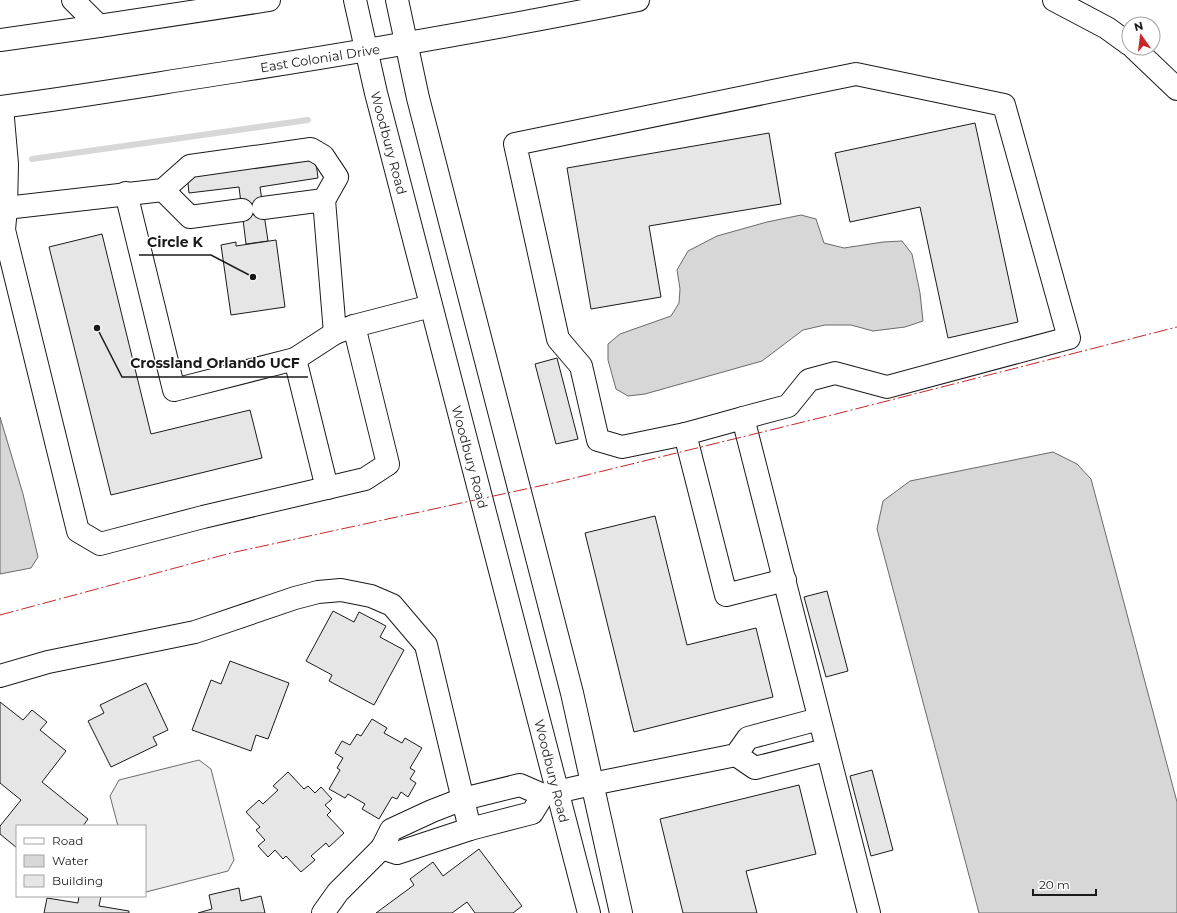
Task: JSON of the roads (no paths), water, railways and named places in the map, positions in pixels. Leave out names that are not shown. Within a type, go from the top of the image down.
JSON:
[{"type":"main road","points":[[73,0],[99,26]]},
{"type":"main road","points":[[0,40],[269,0]]},
{"type":"main road","name":"Woodbury Road","points":[[355,0],[365,51],[431,306],[550,793],[589,913]]},
{"type":"main road","points":[[396,0],[418,98],[572,693],[621,913]]},
{"type":"main road","name":"East Colonial Drive","points":[[1,107],[365,51],[453,36],[638,0]]},
{"type":"main road","points":[[1054,0],[1107,28],[1121,38]]},
{"type":"main road","points":[[1142,56],[1177,89]]},
{"type":"main road","points":[[856,74],[1004,105],[1069,338],[887,387],[835,373],[809,380],[788,406],[743,418],[685,434],[622,447],[598,440],[580,366],[558,339],[515,144],[856,74]]},
{"type":"main road","points":[[1,107],[7,164],[3,208],[4,230],[78,531],[100,544],[203,517],[366,479],[388,464],[344,329],[324,200],[337,177],[323,156],[311,149],[190,166],[163,190],[3,208]]},
{"type":"main road","points":[[163,190],[190,216],[324,200]]},
{"type":"main road","points":[[126,193],[174,390],[295,359],[344,329],[431,306]]},
{"type":"main road","points":[[295,359],[327,488]]},
{"type":"main road","points":[[743,418],[785,580],[826,750],[869,913]]},
{"type":"main road","points":[[685,434],[726,595],[785,580]]},
{"type":"main road","points":[[0,676],[48,662],[195,632],[318,592],[341,590],[371,596],[392,605],[426,645],[470,829]]},
{"type":"main road","points":[[323,913],[338,892],[382,848],[391,830],[432,811],[463,799],[520,785],[550,793],[736,755],[748,738],[819,719]]},
{"type":"main road","points":[[736,755],[755,768],[826,750]]},
{"type":"main road","points":[[382,848],[397,853],[470,829],[532,813],[550,793]]},
{"type":"water","points":[[801,215],[816,219],[824,243],[844,248],[883,242],[902,241],[912,254],[920,293],[923,321],[905,327],[873,331],[851,325],[825,325],[803,330],[762,361],[645,394],[628,396],[616,389],[608,360],[608,344],[620,334],[671,316],[679,303],[680,289],[677,270],[688,251],[717,236],[767,222]]},
{"type":"water","points":[[0,417],[23,494],[38,557],[31,568],[0,574]]},
{"type":"water","points":[[1053,452],[1077,464],[1091,479],[1177,802],[1177,913],[979,913],[877,529],[883,501],[910,481]]},
{"type":"waterway","points":[[32,159],[308,120]]},
{"type":"place","name":"Circle K","points":[[253,277]]},
{"type":"place","name":"Crossland Orlando UCF","points":[[97,328]]}]
